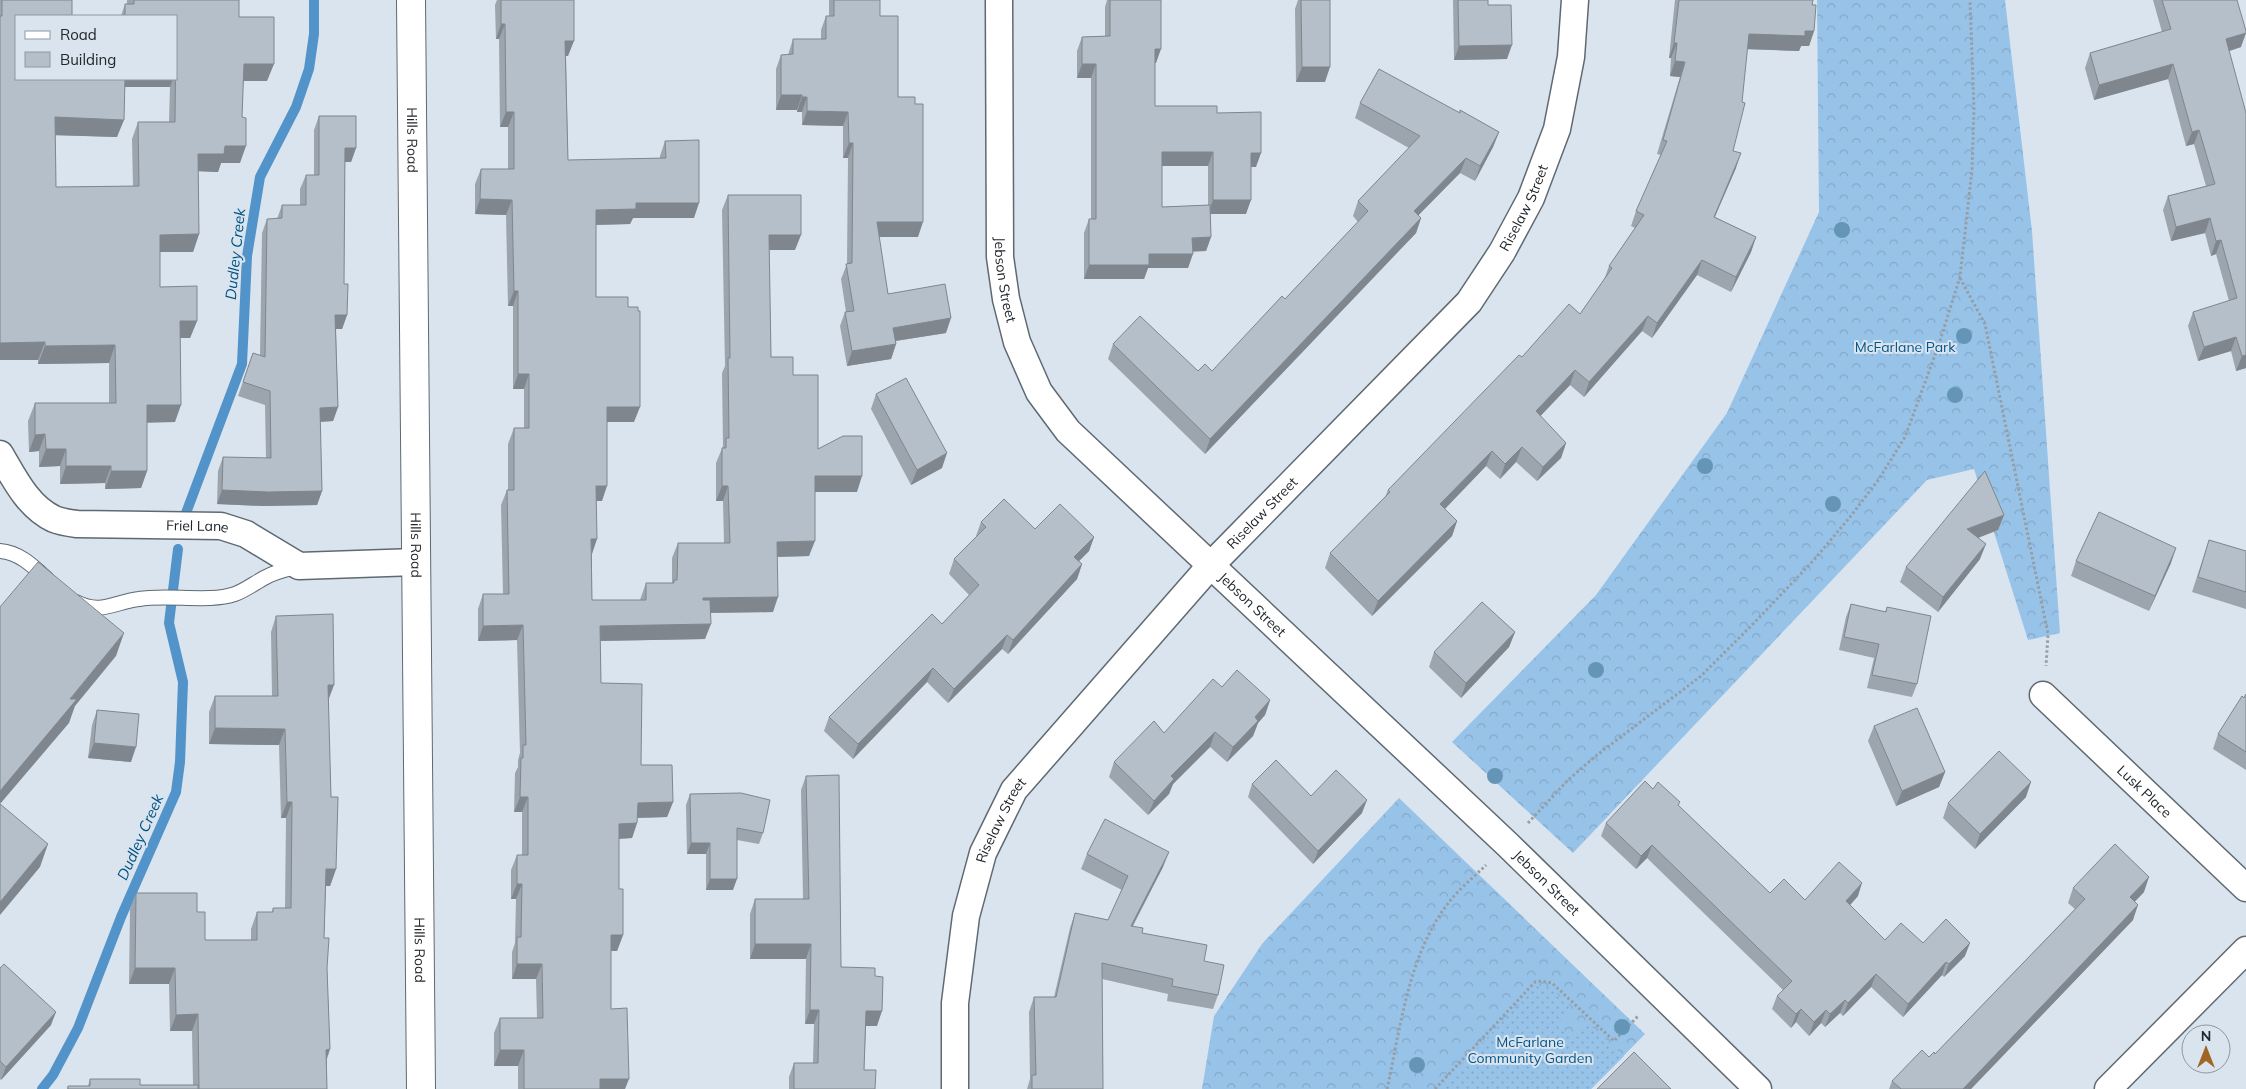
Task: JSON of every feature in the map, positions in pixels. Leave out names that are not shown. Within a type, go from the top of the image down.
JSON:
[{"type":"main road","name":"Hills Road","points":[[411,0],[421,1089]]},
{"type":"street","name":"Jebson Street","points":[[999,0],[1000,257],[1006,299],[1017,342],[1040,392],[1068,431],[1508,844],[1758,1089]]},
{"type":"street","name":"Riselaw Street","points":[[955,1089],[955,1003],[966,916],[983,853],[1014,790],[1211,565],[1469,302],[1502,252],[1530,198],[1556,129],[1570,57],[1575,0]]},
{"type":"street","name":"Friel Lane","points":[[0,454],[23,492],[38,510],[55,520],[77,524],[221,526],[246,534],[299,566]]},
{"type":"street","points":[[299,566],[416,562]]},
{"type":"street","name":"Lusk Place","points":[[2044,695],[2246,888]]},
{"type":"street","points":[[2108,1089],[2246,950]]},
{"type":"lane","points":[[0,551],[8,551],[26,561],[64,594],[85,606],[106,608],[138,599],[172,596],[204,598],[235,594],[268,575],[299,566]]},
{"type":"path","points":[[1387,1089],[1412,974],[1422,947],[1449,902],[1508,844],[1568,780],[1597,755],[1701,676],[1807,568],[1880,479],[1906,437],[1939,344],[1960,277],[1971,179],[1974,110],[1970,0]]},
{"type":"path","points":[[1960,277],[1985,324],[2048,634],[2044,695]]},
{"type":"path","points":[[1435,1089],[1528,988],[1541,981],[1552,984],[1614,1041]]},
{"type":"green space","name":"McFarlane Park","points":[[1817,0],[2005,0],[2032,231],[2060,633],[2028,640],[1974,469],[1927,480],[1573,853],[1452,742],[1596,595],[1727,413],[1819,212]]},
{"type":"green space","points":[[1399,798],[1645,1034],[1591,1089],[1202,1089],[1214,1016],[1262,944]]},
{"type":"green space","name":"McFarlane Community Garden","points":[[1536,986],[1549,986],[1571,1007],[1557,1023],[1574,1039],[1589,1024],[1624,1056],[1591,1089],[1439,1089]]},
{"type":"building","points":[[2,0],[72,0],[72,15],[15,15],[15,80],[125,80],[124,120],[55,117],[56,187],[139,186],[138,122],[175,122],[175,80],[178,80],[178,15],[125,15],[125,4],[134,4],[134,0],[239,0],[239,17],[274,17],[274,64],[244,64],[242,117],[246,118],[246,146],[225,146],[224,154],[198,154],[199,234],[160,235],[160,287],[197,286],[197,321],[180,321],[181,405],[147,405],[147,471],[111,471],[111,466],[66,466],[66,449],[46,449],[45,434],[35,435],[35,403],[116,403],[115,345],[45,346],[45,342],[0,343],[0,16],[2,16]]},
{"type":"building","points":[[501,0],[574,0],[574,41],[565,41],[568,160],[666,158],[665,141],[699,140],[699,203],[636,203],[636,209],[596,210],[596,297],[628,297],[628,307],[638,307],[638,311],[640,311],[640,407],[607,407],[607,486],[596,486],[597,539],[591,539],[592,600],[646,600],[646,583],[674,583],[674,580],[677,580],[678,543],[730,543],[728,486],[722,486],[722,448],[726,448],[726,438],[729,438],[728,195],[801,195],[801,235],[769,235],[771,357],[793,357],[793,375],[818,375],[818,449],[843,436],[862,436],[862,476],[815,476],[815,541],[777,542],[778,597],[703,598],[703,600],[710,600],[711,624],[600,626],[601,683],[642,684],[641,765],[672,765],[673,802],[638,803],[637,823],[619,824],[619,889],[623,889],[623,935],[611,935],[611,1009],[627,1008],[629,1079],[600,1079],[600,1089],[524,1089],[524,1050],[500,1050],[500,1018],[543,1018],[542,964],[517,964],[517,937],[521,937],[522,884],[517,884],[517,855],[528,855],[528,797],[520,797],[521,758],[523,758],[523,745],[526,745],[523,625],[483,626],[483,594],[509,594],[507,490],[514,490],[514,428],[529,428],[529,374],[518,374],[518,291],[514,291],[512,200],[480,199],[481,169],[514,169],[514,112],[506,112],[505,24],[501,24]]},
{"type":"building","points":[[834,0],[880,0],[880,16],[898,16],[898,97],[915,97],[915,104],[923,104],[923,222],[877,222],[888,294],[945,284],[951,318],[893,328],[896,344],[852,351],[845,312],[854,311],[846,264],[852,263],[853,143],[849,143],[848,112],[807,111],[807,97],[802,97],[802,95],[781,95],[781,55],[793,54],[793,39],[826,39],[826,16],[834,16]]},
{"type":"building","points":[[1110,0],[1161,0],[1161,49],[1155,49],[1155,106],[1217,106],[1217,113],[1261,112],[1261,153],[1251,153],[1251,200],[1213,200],[1213,152],[1162,152],[1162,207],[1210,205],[1211,237],[1192,238],[1193,254],[1149,254],[1149,265],[1089,265],[1089,219],[1096,219],[1096,64],[1082,64],[1082,37],[1110,36]]},
{"type":"building","points":[[1301,0],[1330,0],[1330,67],[1302,67]]},
{"type":"building","points":[[1458,0],[1488,0],[1488,5],[1511,5],[1512,45],[1459,46]]},
{"type":"building","points":[[1679,0],[1813,0],[1812,5],[1816,5],[1814,31],[1805,31],[1805,36],[1749,34],[1742,102],[1745,103],[1733,151],[1741,153],[1714,217],[1756,237],[1736,277],[1702,260],[1657,323],[1648,316],[1589,382],[1575,370],[1536,411],[1566,443],[1543,467],[1522,447],[1505,464],[1492,451],[1440,504],[1457,521],[1378,601],[1330,553],[1390,492],[1388,490],[1519,355],[1522,357],[1569,304],[1580,314],[1612,268],[1609,266],[1644,215],[1636,211],[1667,141],[1663,140],[1685,62],[1675,61],[1677,43],[1674,43]]},
{"type":"building","points":[[2162,0],[2237,0],[2246,31],[2246,33],[2226,39],[2246,113],[2246,355],[2242,356],[2236,337],[2204,347],[2193,312],[2237,298],[2221,240],[2216,241],[2210,218],[2176,227],[2168,196],[2215,184],[2199,130],[2192,132],[2173,64],[2099,85],[2090,53],[2171,29]]},
{"type":"building","points":[[1379,69],[1499,132],[1480,166],[1466,158],[1414,211],[1421,218],[1210,439],[1113,344],[1140,316],[1198,371],[1205,364],[1212,371],[1282,296],[1285,299],[1368,211],[1358,201],[1420,136],[1360,103]]},
{"type":"building","points":[[319,116],[356,116],[356,148],[345,148],[344,284],[348,284],[347,315],[335,315],[338,407],[320,408],[322,491],[268,492],[222,490],[223,457],[271,458],[270,391],[243,382],[253,353],[265,357],[267,219],[282,218],[282,205],[306,205],[306,175],[319,175]]},
{"type":"building","points":[[906,378],[947,453],[917,470],[876,394]]},
{"type":"building","points":[[1985,471],[2004,515],[1967,529],[1986,544],[1943,597],[1906,567]]},
{"type":"building","points":[[1004,499],[1035,529],[1060,504],[1094,537],[1074,557],[1082,564],[1013,640],[1007,635],[954,689],[933,668],[858,744],[829,717],[932,614],[942,624],[979,585],[954,559],[986,527],[981,522]]},
{"type":"building","points":[[2099,512],[2176,548],[2155,596],[2076,561]]},
{"type":"building","points":[[2209,540],[2246,551],[2246,592],[2198,577]]},
{"type":"building","points":[[38,562],[124,633],[70,699],[77,699],[0,791],[0,607]]},
{"type":"building","points":[[1482,602],[1515,632],[1466,683],[1434,652]]},
{"type":"building","points":[[1851,604],[1886,612],[1887,607],[1931,616],[1917,684],[1872,675],[1879,644],[1844,637]]},
{"type":"building","points":[[333,614],[334,685],[328,685],[331,797],[338,797],[336,869],[326,869],[324,938],[329,938],[327,968],[330,1049],[326,1050],[327,1089],[199,1089],[198,1014],[176,1015],[175,968],[135,968],[136,893],[197,893],[197,912],[205,912],[205,940],[257,940],[257,912],[273,912],[273,908],[291,908],[292,802],[287,802],[285,729],[215,728],[215,696],[278,696],[276,616]]},
{"type":"building","points":[[1237,670],[1270,700],[1255,717],[1258,721],[1233,747],[1215,732],[1171,776],[1174,779],[1154,801],[1114,762],[1154,721],[1164,733],[1213,679],[1222,687]]},
{"type":"building","points":[[2246,694],[2246,752],[2218,734],[2242,696],[2244,698]]},
{"type":"building","points":[[1917,708],[1945,772],[1902,791],[1874,726]]},
{"type":"building","points":[[97,710],[139,714],[136,747],[94,743]]},
{"type":"building","points":[[1999,751],[2031,782],[1980,834],[1948,803]]},
{"type":"building","points":[[1276,760],[1311,796],[1336,770],[1367,800],[1318,851],[1252,784]]},
{"type":"building","points":[[839,775],[841,967],[875,968],[875,976],[883,977],[882,1011],[866,1011],[864,1070],[876,1070],[875,1089],[794,1089],[794,1063],[818,1063],[819,1010],[810,1010],[811,944],[755,944],[755,899],[809,899],[806,776]]},
{"type":"building","points":[[1645,781],[1653,789],[1658,782],[1680,802],[1678,805],[1770,893],[1784,879],[1805,900],[1839,862],[1862,883],[1846,901],[1885,940],[1901,923],[1923,943],[1946,919],[1970,943],[1949,964],[1946,962],[1908,1004],[1876,974],[1848,1003],[1845,1000],[1830,1014],[1826,1010],[1814,1022],[1801,1009],[1796,1014],[1777,996],[1792,981],[1652,845],[1641,856],[1606,823]]},
{"type":"building","points":[[741,793],[770,800],[763,833],[737,828],[737,879],[710,879],[710,843],[691,843],[690,794]]},
{"type":"building","points":[[0,804],[48,844],[0,902]]},
{"type":"building","points":[[1105,819],[1169,852],[1131,926],[1143,928],[1142,933],[1207,945],[1204,961],[1224,965],[1218,995],[1172,986],[1173,979],[1102,963],[1103,1089],[1032,1089],[1032,1075],[1036,1075],[1034,997],[1056,997],[1075,913],[1108,920],[1128,876],[1087,854]]},
{"type":"building","points":[[2115,844],[2149,877],[2130,897],[2138,905],[1963,1089],[1901,1089],[1892,1081],[1922,1050],[1929,1057],[1934,1052],[1935,1054],[2085,899],[2073,888]]},
{"type":"building","points":[[4,964],[56,1012],[6,1067],[0,1061],[0,968]]},
{"type":"building","points":[[1634,1052],[1671,1089],[1597,1089]]},
{"type":"building","points":[[90,1079],[140,1079],[140,1085],[198,1085],[198,1089],[68,1089],[68,1086],[90,1086]]},
{"type":"waterway","name":"Dudley Creek","points":[[186,513],[242,364],[247,256],[260,177],[296,107],[309,69],[314,34],[314,0]]},
{"type":"waterway","name":"Dudley Creek","points":[[42,1089],[53,1075],[78,1028],[121,917],[176,792],[180,762],[183,682],[169,623],[178,549]]}]
